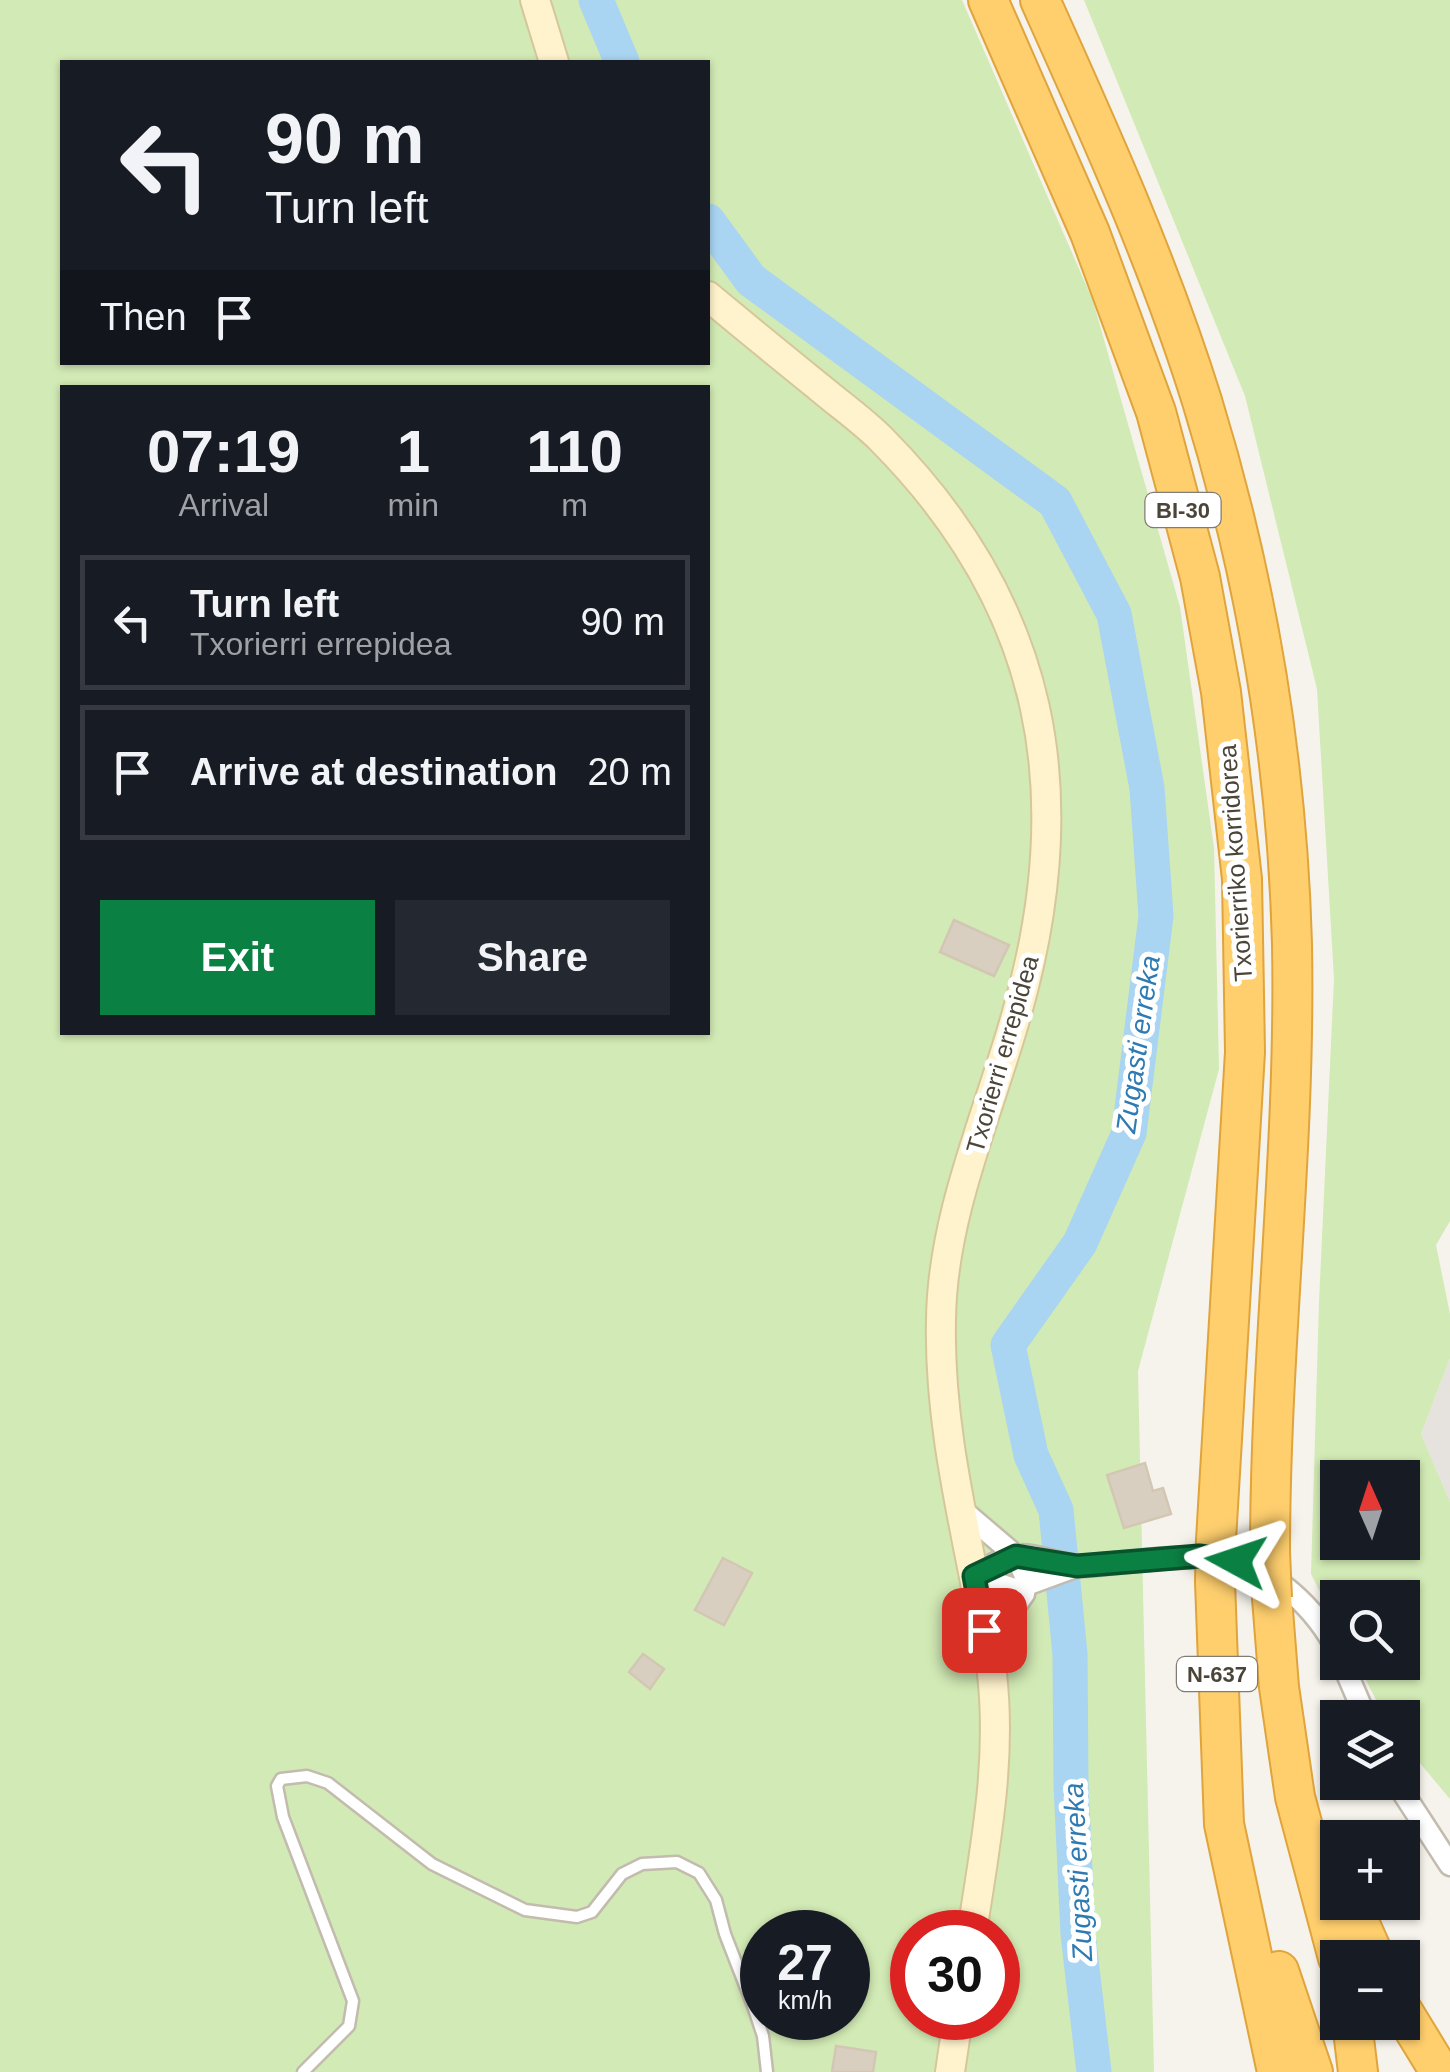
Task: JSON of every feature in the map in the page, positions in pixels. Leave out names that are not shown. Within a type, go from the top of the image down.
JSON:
[{"type":"highway","name":"Txorierriko korridorea","points":[[988,0],[1090,233],[1156,412],[1200,577],[1221,692],[1242,878],[1245,1052],[1216,1540],[1217,1694],[1224,1766]]},
{"type":"highway","name":"Txorierriko korridorea","points":[[1040,0],[1134,215],[1201,398],[1246,567],[1268,685],[1285,822],[1292,1034],[1270,1552],[1277,1670],[1286,1726]]},
{"type":"highway","points":[[1286,1726],[1320,1821]]},
{"type":"highway","points":[[1286,1726],[1294,1797],[1333,1940]]},
{"type":"highway","points":[[1224,1766],[1224,1824],[1277,2072]]},
{"type":"highway","points":[[1224,1766],[1238,1800],[1264,1919],[1293,2020],[1313,2072]]},
{"type":"highway","points":[[1420,2039],[1440,2072]]},
{"type":"highway","points":[[1355,2040],[1358,2072]]},
{"type":"main road","points":[[535,0],[553,60]]},
{"type":"main road","name":"Txorierri errepidea","points":[[710,298],[878,436],[930,492],[993,589],[1013,632],[1037,712],[1048,787],[1048,860],[1040,915],[1017,1015],[980,1129],[951,1238],[940,1313],[946,1426],[990,1657],[997,1748],[975,1910]]},
{"type":"main road","points":[[950,2072],[955,2040]]},
{"type":"street","points":[[961,1509],[1020,1556],[1077,1566],[1199,1556],[1236,1561],[1276,1580],[1320,1622]]},
{"type":"street","points":[[974,1576],[1020,1556]]},
{"type":"street","points":[[990,1657],[1028,1587],[1020,1556]]},
{"type":"street","points":[[974,1576],[1003,1587],[1028,1587],[1077,1566]]},
{"type":"street","points":[[1408,1800],[1450,1865]]},
{"type":"lane","points":[[303,2072],[348,2026],[352,2001],[282,1816],[277,1786],[281,1779],[307,1776],[328,1783],[432,1864],[525,1910],[577,1917],[592,1912],[622,1874],[642,1864],[677,1862],[699,1872],[716,1900],[724,1934],[753,2006],[762,2036],[766,2072]]},
{"type":"shaded area","points":[[1450,1358],[1450,1502],[1421,1434]]},
{"type":"green space","points":[[0,0],[962,0],[1093,301],[1180,607],[1214,848],[1219,1069],[1138,1371],[1154,2072],[0,2072]]},
{"type":"green space","points":[[1084,0],[1450,0],[1450,1221],[1436,1245],[1450,1314],[1450,1358],[1421,1434],[1450,1502],[1450,1799],[1420,1763],[1420,1700],[1376,1700],[1366,1680],[1420,1680],[1420,1580],[1320,1580],[1320,1592],[1311,1574],[1334,979],[1317,689],[1245,396]]},
{"type":"building","points":[[954,920],[1009,945],[994,976],[940,952]]},
{"type":"building","points":[[1145,1463],[1153,1491],[1163,1488],[1171,1514],[1124,1528],[1107,1475]]},
{"type":"building","points":[[723,1558],[752,1573],[724,1625],[695,1610]]},
{"type":"building","points":[[643,1654],[664,1669],[650,1689],[629,1672]]},
{"type":"building","points":[[836,2046],[876,2052],[873,2072],[832,2072]]},
{"type":"waterway","name":"Zugasti erreka","points":[[596,0],[621,60]]},
{"type":"waterway","name":"Zugasti erreka","points":[[710,224],[751,280],[1055,502],[1114,614],[1147,788],[1156,916],[1129,1133],[1080,1243],[1008,1345],[1031,1455],[1056,1510],[1070,1654],[1078,1934],[1094,2072]]},
{"type":"route","points":[[984,1630],[974,1576],[1016,1556],[1077,1566],[1199,1556],[1236,1561]]}]
